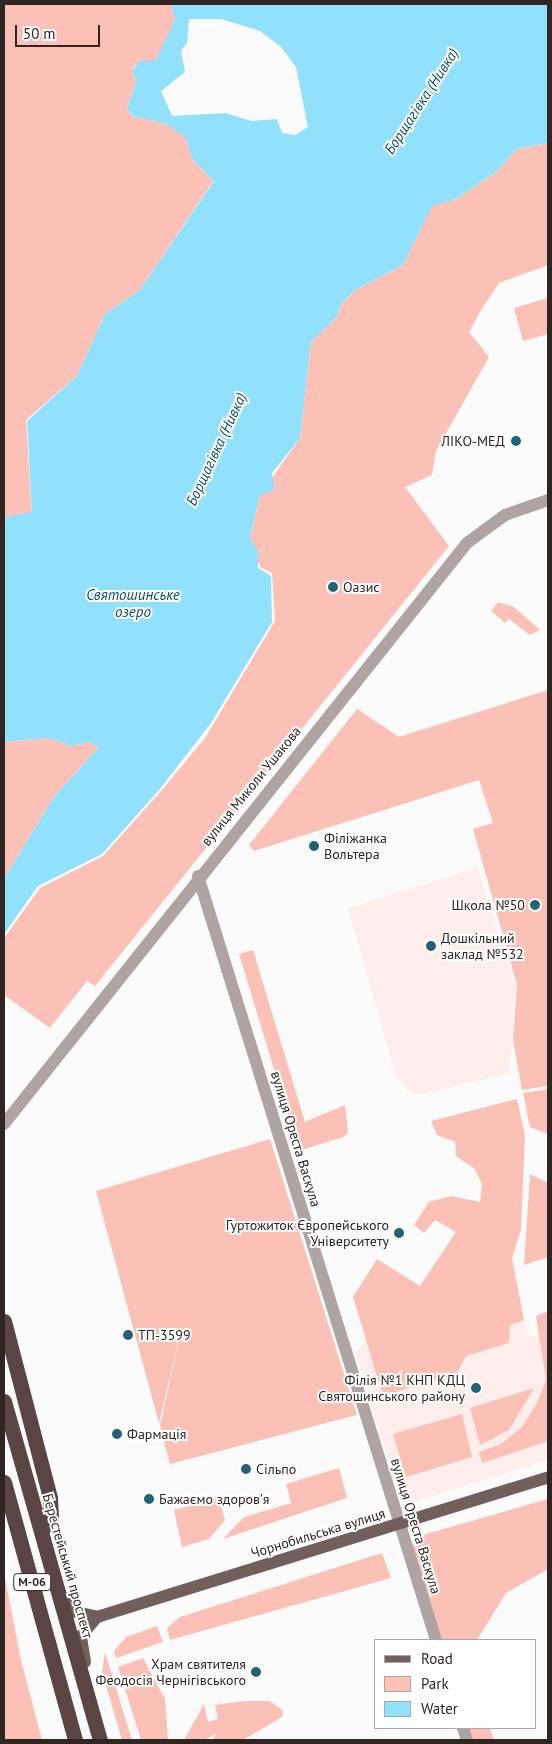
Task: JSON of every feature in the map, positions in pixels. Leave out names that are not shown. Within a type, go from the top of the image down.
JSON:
[{"type":"highway","points":[[4,1321],[50,1498],[51,1518],[41,1531]]},
{"type":"highway","name":"Берестейський проспект","points":[[4,1401],[100,1740]]},
{"type":"highway","name":"М-06","points":[[4,1482],[75,1740]]},
{"type":"main road","name":"Чорнобильська вулиця","points":[[56,1584],[72,1611],[97,1616],[548,1477]]},
{"type":"main road","points":[[97,1616],[83,1629],[81,1648],[106,1740]]},
{"type":"street","name":"вулиця Миколи Ушакова","points":[[4,1124],[198,876],[467,544],[505,514],[548,500]]},
{"type":"street","name":"вулиця Ореста Васкула","points":[[198,876],[436,1639]]},
{"type":"shaded area","name":"Дошкільний заклад №532","points":[[477,868],[516,984],[509,1073],[420,1095],[406,1090],[395,1072],[348,908]]},
{"type":"shaded area","points":[[518,1297],[528,1338],[548,1332],[548,1460],[410,1503],[400,1500],[356,1353],[365,1343]]},
{"type":"green space","points":[[4,4],[171,4],[175,19],[167,40],[156,60],[135,65],[132,70],[136,82],[127,108],[132,116],[166,124],[186,137],[193,160],[214,180],[140,290],[105,314],[77,376],[26,420],[32,513],[7,516],[4,526]]},
{"type":"green space","points":[[548,143],[548,265],[499,283],[483,307],[469,332],[489,357],[436,451],[432,475],[405,487],[449,546],[95,986],[87,981],[50,1028],[4,995],[4,938],[40,888],[103,856],[161,791],[205,738],[275,621],[272,573],[260,567],[250,538],[260,495],[300,438],[311,342],[336,318],[342,303],[355,290],[403,265],[432,205],[456,199],[496,172],[517,149]]},
{"type":"green space","points":[[548,298],[548,334],[523,341],[514,308]]},
{"type":"green space","points":[[498,602],[514,607],[540,630],[530,635],[509,619],[505,623],[491,611]]},
{"type":"green space","points":[[548,690],[548,1086],[522,1090],[513,1040],[517,985],[473,829],[493,823],[479,780],[254,851],[249,845],[357,709],[399,737]]},
{"type":"green space","points":[[47,738],[73,746],[89,742],[99,747],[54,797],[4,879],[4,742]]},
{"type":"green space","points":[[253,950],[305,1122],[345,1105],[348,1133],[343,1137],[299,1151],[239,954]]},
{"type":"green space","points":[[548,1089],[548,1134],[530,1127],[523,1093]]},
{"type":"green space","points":[[517,1099],[525,1136],[521,1230],[512,1258],[524,1320],[510,1325],[509,1343],[466,1356],[457,1373],[383,1396],[353,1297],[377,1259],[420,1286],[456,1232],[435,1220],[424,1233],[414,1225],[429,1202],[451,1196],[480,1202],[482,1184],[475,1169],[456,1156],[455,1142],[437,1135],[431,1121]]},
{"type":"green space","points":[[270,1139],[357,1415],[170,1464],[160,1426],[182,1326],[159,1423],[96,1191]]},
{"type":"green space","points":[[530,1174],[548,1183],[548,1257],[524,1265]]},
{"type":"green space","points":[[548,1311],[548,1441],[482,1463],[479,1452],[501,1444],[522,1427],[537,1403],[546,1380],[536,1316]]},
{"type":"green space","points":[[534,1388],[509,1430],[480,1445],[470,1408]]},
{"type":"green space","points":[[462,1414],[472,1457],[406,1477],[393,1434]]},
{"type":"green space","points":[[339,1468],[347,1498],[223,1539],[244,1517],[291,1503],[286,1484]]},
{"type":"green space","points":[[219,1498],[225,1520],[209,1539],[182,1547],[174,1510]]},
{"type":"green space","points":[[548,1499],[548,1569],[506,1593],[478,1639],[441,1639],[412,1546],[426,1534]]},
{"type":"green space","points":[[382,1553],[391,1578],[170,1640],[167,1628],[180,1617]]},
{"type":"green space","points":[[4,1573],[21,1660],[42,1740],[4,1740]]},
{"type":"green space","points":[[157,1626],[163,1642],[116,1658],[114,1651],[126,1637]]},
{"type":"green space","points":[[105,1652],[132,1740],[122,1740],[102,1672]]},
{"type":"green space","points":[[143,1658],[165,1699],[168,1740],[141,1740],[118,1667]]},
{"type":"green space","points":[[245,1701],[270,1701],[283,1711],[282,1717],[243,1740],[212,1740],[217,1733],[205,1740],[184,1740],[204,1704],[208,1722],[218,1719],[215,1705]]},
{"type":"green space","points":[[467,1729],[490,1729],[494,1740],[471,1740]]},
{"type":"water","name":"Святошинське озеро","points":[[171,4],[548,4],[548,143],[517,149],[496,172],[456,199],[432,206],[403,265],[355,290],[342,303],[336,318],[311,342],[300,438],[272,473],[274,490],[260,495],[250,538],[258,551],[258,568],[271,576],[272,622],[211,723],[160,789],[102,854],[38,886],[4,934],[4,879],[54,797],[99,747],[89,742],[73,746],[47,738],[4,742],[4,526],[7,516],[32,512],[27,421],[77,376],[105,314],[140,290],[214,181],[193,160],[185,137],[166,124],[132,116],[127,108],[136,82],[132,70],[140,61],[156,60],[175,19]],"holes":[[[189,19],[221,19],[260,31],[281,47],[296,67],[308,127],[295,135],[282,133],[277,119],[251,121],[225,113],[172,116],[161,91],[185,72],[181,51],[187,43]]]},
{"type":"place","name":"ЛІКО-МЕД","points":[[516,441]]},
{"type":"place","name":"Оазис","points":[[333,587]]},
{"type":"place","name":"Філіжанка Вольтера","points":[[314,846]]},
{"type":"place","name":"Школа №50","points":[[535,905]]},
{"type":"place","name":"Дошкільний заклад №532","points":[[431,946]]},
{"type":"place","name":"Гуртожиток Європейського Університету","points":[[399,1233]]},
{"type":"place","name":"ТП-3599","points":[[128,1335]]},
{"type":"place","name":"Філія №1 КНП КДЦ Святошинського району","points":[[476,1388]]},
{"type":"place","name":"Фармація","points":[[117,1434]]},
{"type":"place","name":"Сільпо","points":[[246,1469]]},
{"type":"place","name":"Бажаємо здоровʼя","points":[[149,1499]]},
{"type":"place","name":"Храм святителя Феодосія Чернігівського","points":[[256,1672]]},
{"type":"water label","name":"Борщагівка (Нивка)","points":[[421,101]]},
{"type":"water label","name":"Борщагівка (Нивка)","points":[[216,449]]}]
